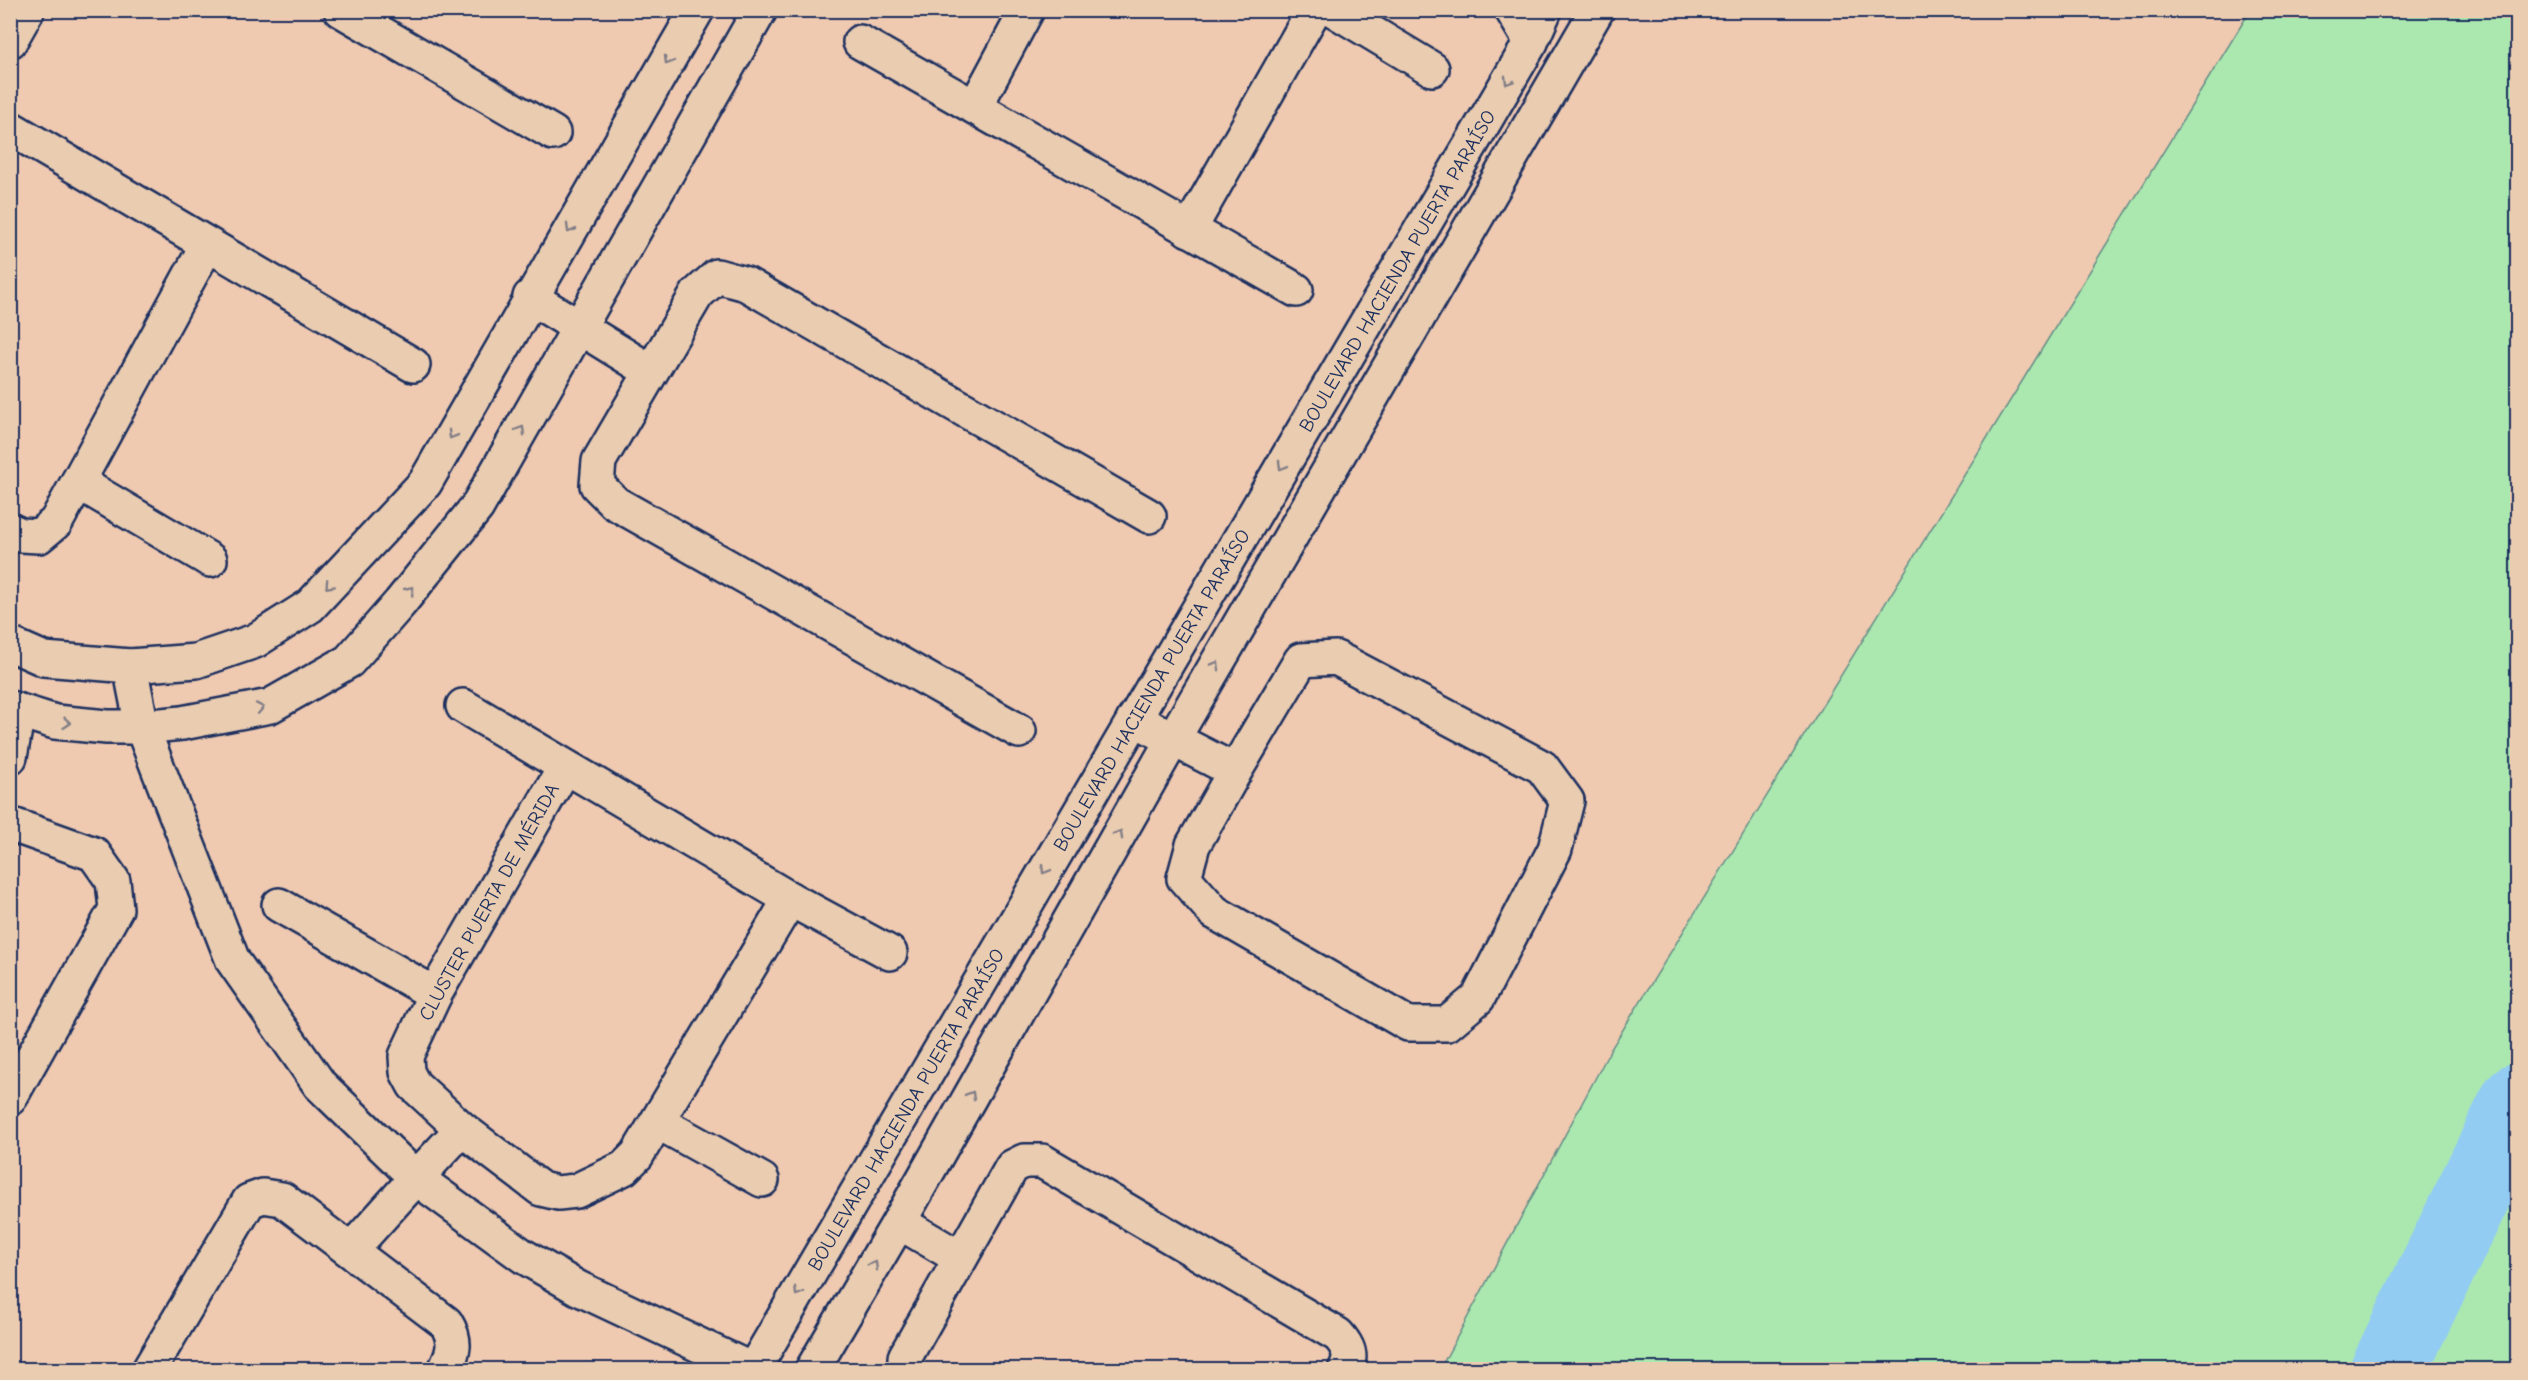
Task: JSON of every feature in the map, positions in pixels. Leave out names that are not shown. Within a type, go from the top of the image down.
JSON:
[{"type":"street","points":[[10,644],[44,658],[130,666],[196,661],[255,641],[310,606],[425,483],[697,10]]},
{"type":"street","points":[[10,757],[14,710],[56,722],[107,727],[142,727],[182,723],[270,706],[349,661],[400,603],[477,507],[760,10]]},
{"type":"street","points":[[975,106],[1027,10]]},
{"type":"street","points":[[1189,230],[1314,10]]},
{"type":"street","points":[[1334,10],[1431,69]]},
{"type":"street","points":[[1512,10],[1531,42]]},
{"type":"street","name":"BOULEVARD HACIENDA PUERTA PARAÍSO","points":[[752,1370],[1531,42],[1545,10]]},
{"type":"street","points":[[812,1370],[899,1222],[1173,739],[1597,10]]},
{"type":"street","points":[[10,40],[27,11]]},
{"type":"street","points":[[344,11],[553,133]]},
{"type":"street","points":[[860,42],[1296,290]]},
{"type":"street","points":[[10,128],[413,365]]},
{"type":"street","points":[[10,530],[21,536],[39,536],[56,522],[207,245]]},
{"type":"street","points":[[1019,731],[615,504],[597,485],[599,461],[650,371],[697,294],[717,276],[746,284],[1149,516]]},
{"type":"street","points":[[530,297],[650,371]]},
{"type":"street","points":[[78,482],[210,560]]},
{"type":"street","points":[[1336,658],[1542,767],[1567,801],[1555,849],[1478,998],[1447,1024],[1408,1024],[1214,912],[1184,878],[1193,845],[1235,771],[1301,660],[1336,658]]},
{"type":"street","points":[[130,666],[142,727],[233,961],[320,1085],[416,1178],[524,1256],[578,1288],[752,1370]]},
{"type":"street","points":[[463,706],[565,767]]},
{"type":"street","points":[[1134,719],[1235,771]]},
{"type":"street","name":"CLUSTER PUERTA DE MÉRIDA","points":[[790,899],[637,1155],[624,1168],[576,1191],[558,1193],[542,1189],[462,1129],[414,1085],[407,1072],[406,1056],[435,994],[565,767],[790,899],[890,953]]},
{"type":"street","points":[[10,824],[94,854],[113,881],[116,909],[10,1098]]},
{"type":"street","points":[[279,905],[435,994]]},
{"type":"street","points":[[658,1122],[762,1180]]},
{"type":"street","points":[[351,1250],[462,1129]]},
{"type":"street","points":[[905,1370],[905,1357],[960,1258],[1012,1167],[1024,1161],[1042,1161],[1338,1335],[1348,1346],[1349,1362],[1345,1370]]},
{"type":"street","points":[[149,1370],[249,1201],[263,1196],[282,1199],[446,1323],[453,1335],[454,1352],[444,1370]]},
{"type":"street","points":[[899,1222],[960,1258]]},
{"type":"green space","points":[[2250,11],[2517,11],[2517,1369],[1440,1369],[1611,1049]]},
{"type":"waterway","points":[[2388,1370],[2518,1101]]}]
